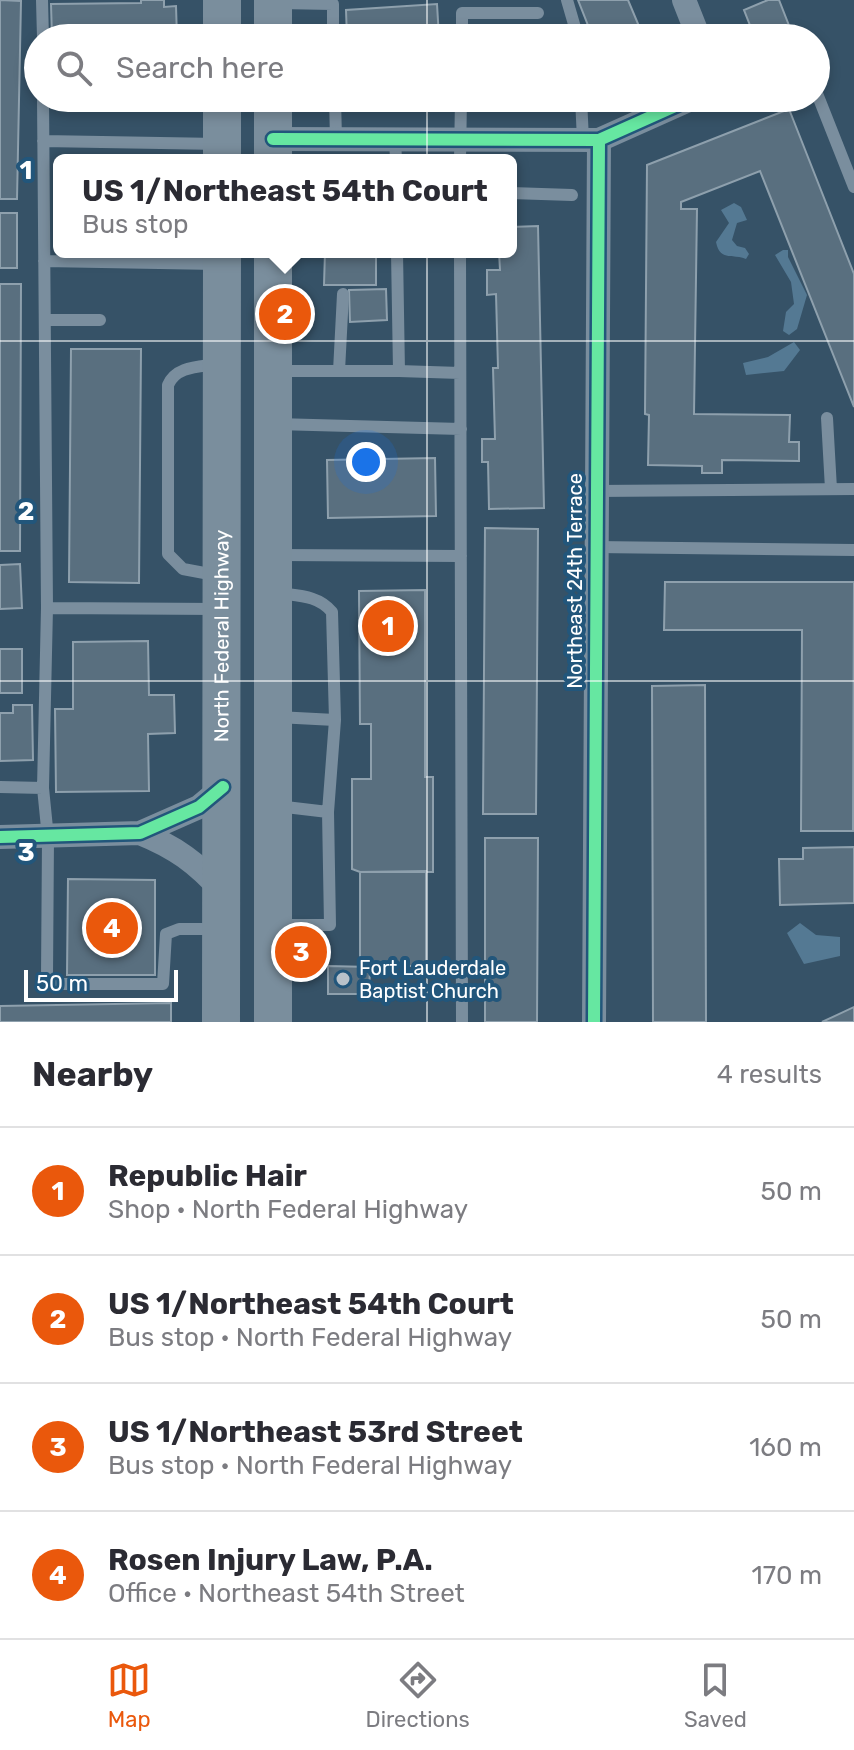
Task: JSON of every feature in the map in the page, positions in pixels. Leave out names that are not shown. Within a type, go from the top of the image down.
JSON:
[{"type":"main road","points":[[222,0],[222,24]]},
{"type":"main road","points":[[222,112],[222,152]]},
{"type":"main road","points":[[273,112],[273,149]]},
{"type":"main road","name":"North Federal Highway","points":[[221,1022],[222,258]]},
{"type":"main road","points":[[273,258],[273,1022]]},
{"type":"main road","points":[[222,466],[244,505],[273,537]]},
{"type":"main road","points":[[222,583],[238,566],[252,574],[274,603]]},
{"type":"street","points":[[684,0],[693,24]]},
{"type":"street","points":[[273,149],[336,139],[396,150],[460,150],[591,140],[659,112]]},
{"type":"street","name":"Northeast 24th Terrace","points":[[591,140],[595,491],[594,1022]]},
{"type":"street","points":[[0,837],[140,833],[199,807],[223,787]]},
{"type":"street","points":[[140,833],[171,846],[197,863],[222,891]]},
{"type":"lane","points":[[42,0],[43,24]]},
{"type":"lane","points":[[567,0],[574,24]]},
{"type":"lane","points":[[270,13],[333,4],[333,24]]},
{"type":"lane","points":[[462,24],[462,13],[538,13]]},
{"type":"lane","points":[[43,112],[47,608],[43,788],[48,838],[47,976],[52,984],[163,984],[166,934],[179,929],[222,929]]},
{"type":"lane","points":[[335,112],[336,139]]},
{"type":"lane","points":[[460,150],[461,112]]},
{"type":"lane","points":[[584,112],[591,140]]},
{"type":"lane","points":[[824,112],[854,187]]},
{"type":"lane","points":[[43,141],[222,152]]},
{"type":"lane","points":[[517,193],[572,195]]},
{"type":"lane","points":[[44,261],[222,258]]},
{"type":"lane","points":[[397,258],[399,371]]},
{"type":"lane","points":[[460,258],[462,1022]]},
{"type":"lane","points":[[339,371],[343,294]]},
{"type":"lane","points":[[45,320],[100,320]]},
{"type":"lane","points":[[222,364],[182,370],[172,376],[168,385],[168,554],[183,569],[222,583]]},
{"type":"lane","points":[[273,371],[460,373]]},
{"type":"lane","points":[[827,418],[831,489]]},
{"type":"lane","points":[[273,424],[461,429]]},
{"type":"lane","points":[[595,491],[854,489]]},
{"type":"lane","points":[[273,537],[461,556]]},
{"type":"lane","points":[[595,547],[854,550]]},
{"type":"lane","points":[[47,608],[222,583]]},
{"type":"lane","points":[[274,603],[312,598],[325,603],[332,612],[335,720],[328,812],[330,925],[274,925]]},
{"type":"lane","points":[[274,717],[335,720]]},
{"type":"lane","points":[[0,787],[43,788]]},
{"type":"lane","points":[[274,806],[328,812]]},
{"type":"water","points":[[734,203],[741,207],[747,220],[737,223],[732,240],[737,246],[745,248],[749,254],[746,259],[724,255],[716,242],[729,223],[721,210]]},
{"type":"water","points":[[788,250],[788,257],[807,295],[797,329],[789,335],[783,331],[786,312],[794,304],[791,282],[775,255]]},
{"type":"water","points":[[794,342],[800,350],[784,371],[746,375],[743,363],[768,357]]},
{"type":"water","points":[[800,923],[816,935],[840,937],[840,956],[804,964],[787,933]]},
{"type":"building","points":[[0,0],[21,1],[17,199],[0,199]]},
{"type":"building","points":[[141,0],[164,0],[164,7],[176,6],[177,24],[52,24],[51,4],[141,3]]},
{"type":"building","points":[[578,0],[628,0],[638,24],[587,24]]},
{"type":"building","points":[[768,0],[779,0],[788,24],[750,24],[744,10]]},
{"type":"building","points":[[437,4],[438,24],[346,24],[346,10]]},
{"type":"building","points":[[781,112],[790,112],[854,274],[854,407],[760,171],[681,202],[681,209],[697,209],[694,414],[790,415],[789,442],[799,442],[799,461],[722,460],[722,473],[702,473],[702,466],[648,465],[649,415],[645,414],[647,165]]},
{"type":"building","points":[[0,213],[17,213],[17,268],[0,268]]},
{"type":"building","points":[[538,226],[544,508],[489,509],[488,462],[482,462],[482,439],[495,439],[493,368],[498,368],[496,294],[487,295],[487,270],[500,270],[499,258],[517,258],[517,227]]},
{"type":"building","points":[[325,258],[376,258],[376,285],[324,285]]},
{"type":"building","points":[[0,284],[21,284],[20,551],[0,551]]},
{"type":"building","points":[[386,289],[387,320],[350,322],[349,290]]},
{"type":"building","points":[[71,349],[141,349],[139,583],[69,582]]},
{"type":"building","points":[[435,458],[436,516],[328,518],[327,460]]},
{"type":"building","points":[[485,528],[538,529],[536,814],[483,814]]},
{"type":"building","points":[[20,564],[22,608],[0,609],[0,565]]},
{"type":"building","points":[[665,582],[854,582],[853,831],[801,831],[802,630],[664,630]]},
{"type":"building","points":[[425,590],[425,777],[433,777],[433,872],[360,872],[352,869],[352,779],[371,779],[371,724],[360,724],[359,591]]},
{"type":"building","points":[[148,641],[149,695],[174,695],[175,733],[148,734],[149,791],[56,792],[55,709],[73,709],[73,642]]},
{"type":"building","points":[[0,649],[22,649],[22,693],[0,693]]},
{"type":"building","points":[[705,685],[706,1022],[653,1022],[652,686]]},
{"type":"building","points":[[13,705],[32,705],[33,760],[0,761],[0,713],[13,713]]},
{"type":"building","points":[[485,838],[538,838],[537,1022],[485,1022]]},
{"type":"building","points":[[854,847],[854,903],[780,905],[779,859],[803,859],[803,848]]},
{"type":"building","points":[[426,871],[426,966],[360,966],[360,872]]},
{"type":"building","points":[[68,879],[155,880],[155,975],[67,975]]},
{"type":"building","points":[[328,966],[370,967],[369,994],[328,994]]},
{"type":"building","points":[[171,1003],[171,1022],[0,1022],[0,1006]]},
{"type":"building","points":[[854,1007],[854,1022],[822,1022]]},
{"type":"cycle path","points":[[273,139],[599,140],[662,112]]},
{"type":"cycle path","points":[[594,1022],[599,140]]},
{"type":"cycle path","points":[[0,837],[140,833],[199,807],[223,787]]},
{"type":"place","name":"US 1/Northeast 54th Court","points":[[285,314]]},
{"type":"place","name":"Republic Hair","points":[[388,626]]},
{"type":"place","name":"Rosen Injury Law, P.A.","points":[[112,928]]},
{"type":"place","name":"US 1/Northeast 53rd Street","points":[[301,952]]},
{"type":"place","name":"Fort Lauderdale Baptist Church","points":[[343,979]]}]
